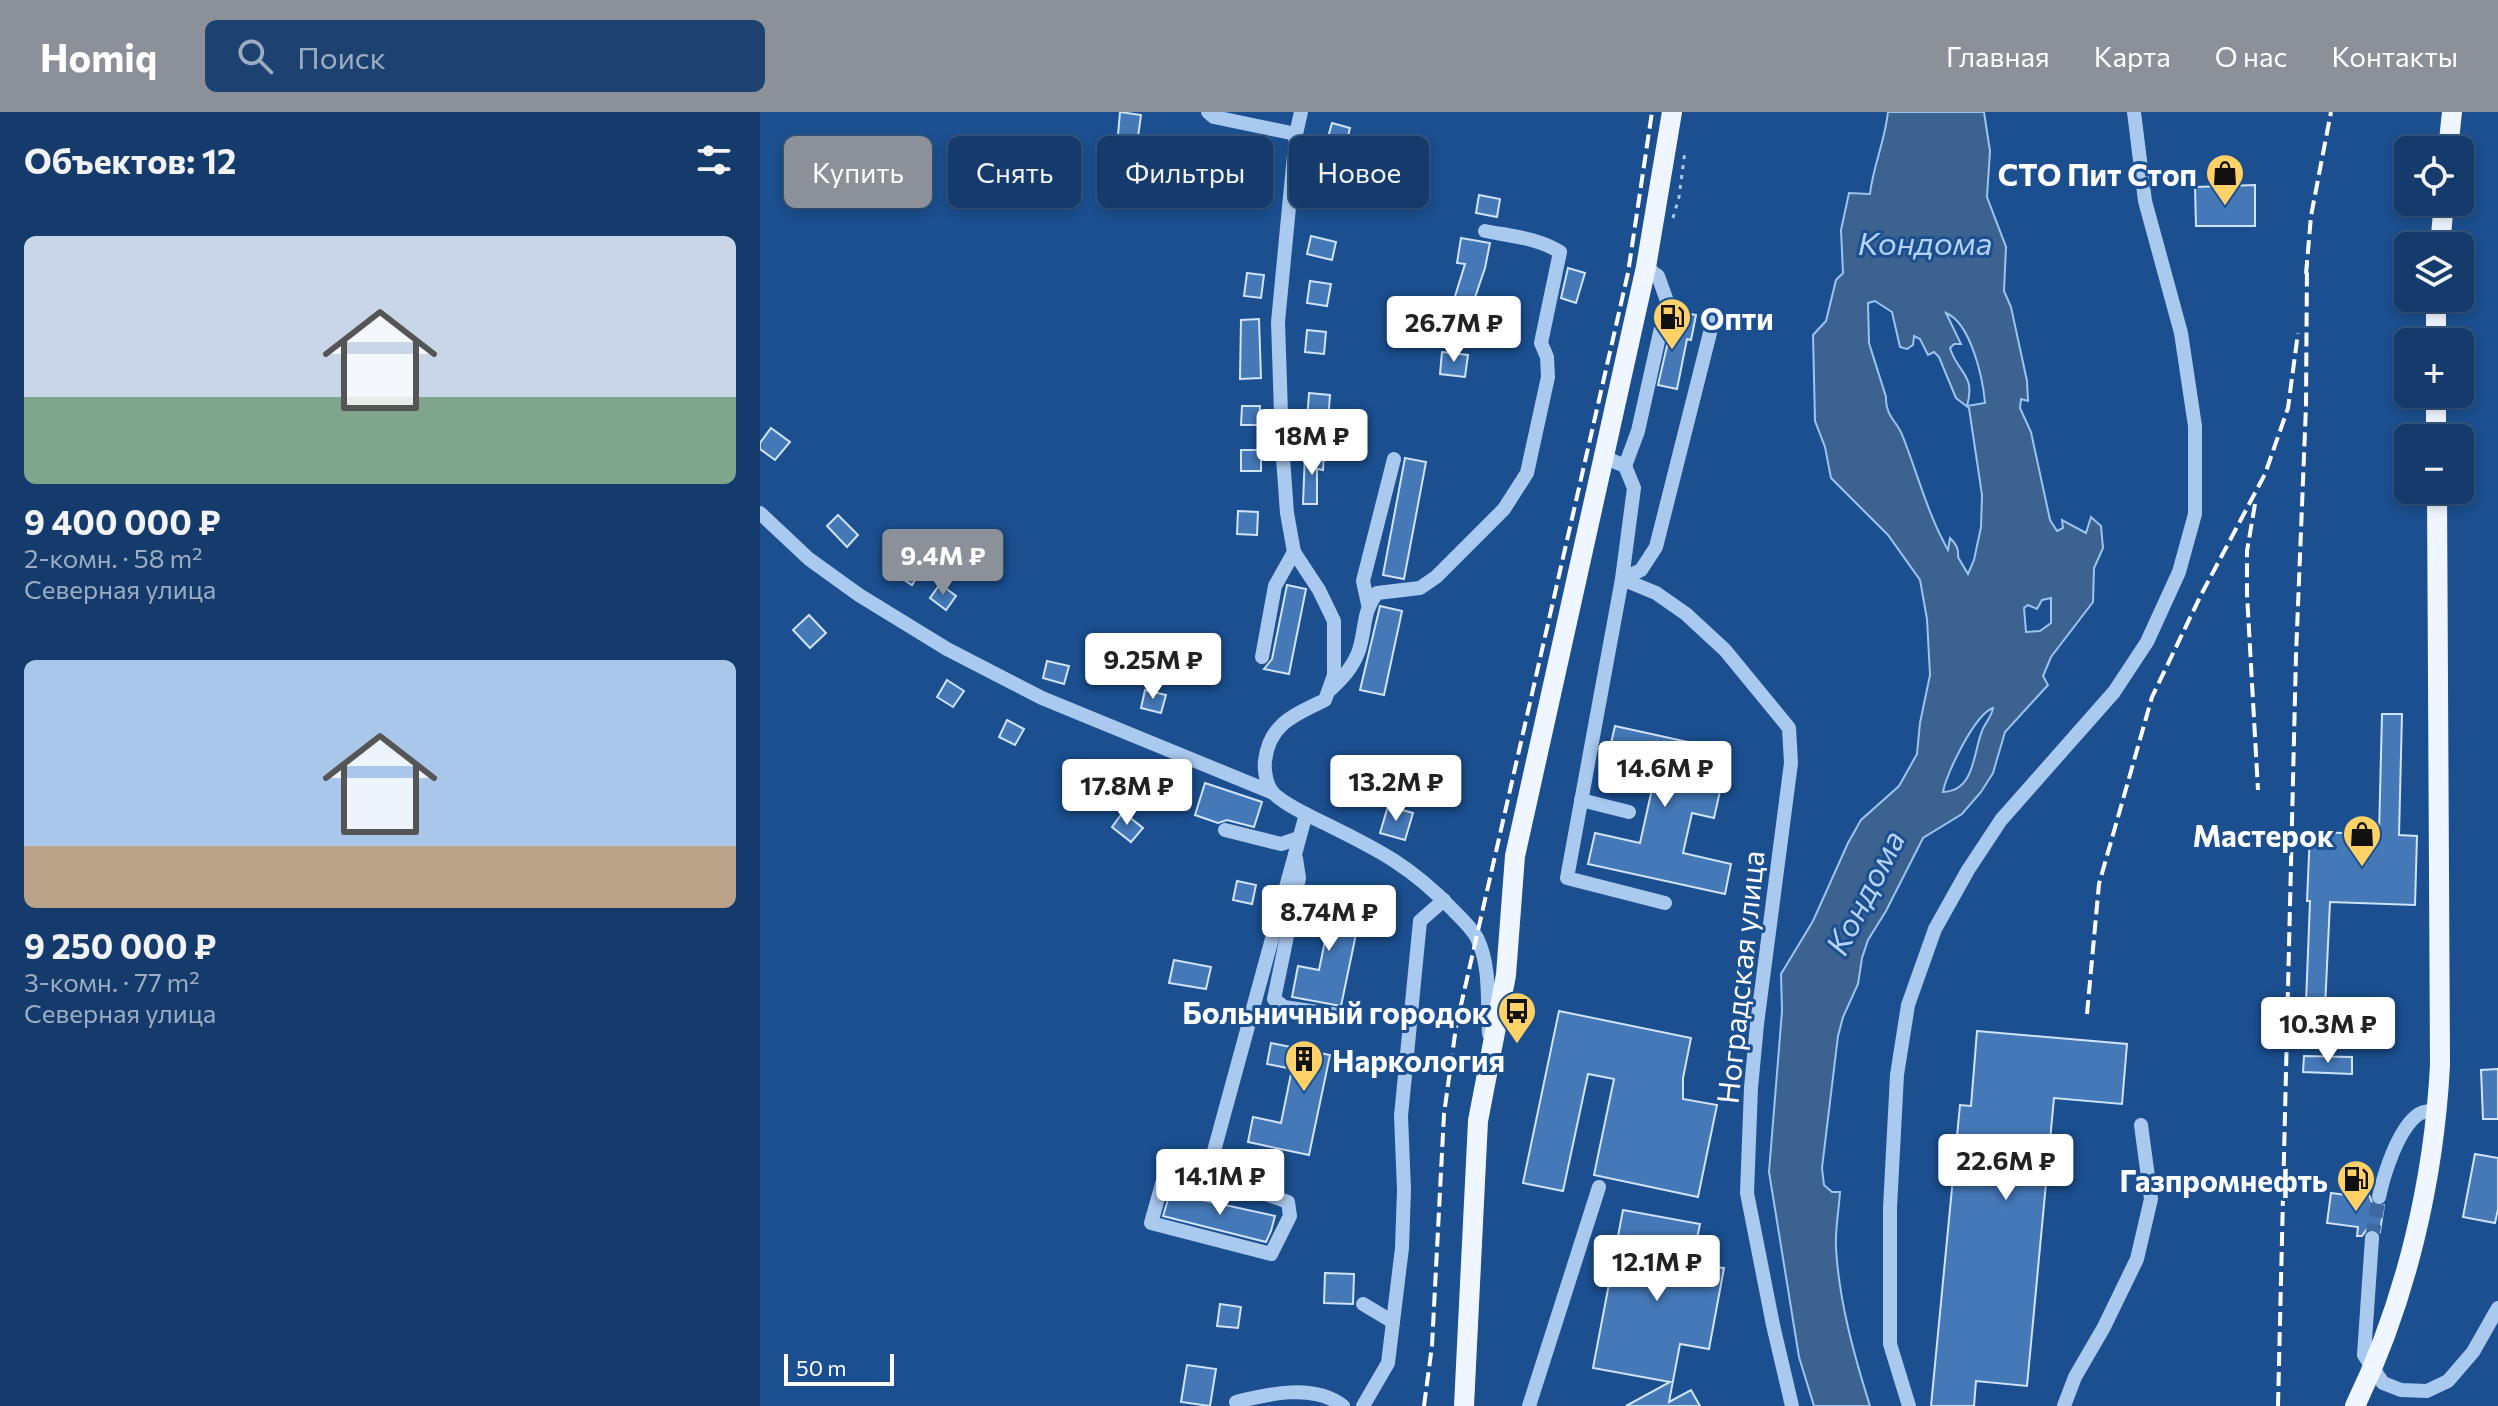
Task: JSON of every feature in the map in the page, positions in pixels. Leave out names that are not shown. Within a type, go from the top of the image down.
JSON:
[{"type":"main road","points":[[1464,1406],[1476,1136],[1506,975],[1515,856],[1606,458],[1661,189],[1672,112]]},
{"type":"main road","points":[[1661,189],[1683,112]]},
{"type":"main road","points":[[2449,136],[2452,112]]},
{"type":"main road","points":[[2355,1406],[2372,1370],[2405,1271],[2426,1190],[2438,1110],[2437,504]]},
{"type":"street","points":[[1208,112],[1214,117],[1296,134]]},
{"type":"street","points":[[1271,792],[1264,768],[1266,745],[1275,730],[1293,715],[1325,700],[1334,675],[1334,621],[1319,590],[1294,552],[1287,513],[1282,444],[1278,322],[1296,134],[1301,112]]},
{"type":"street","points":[[1909,1406],[1890,1344],[1890,1208],[1897,1075],[1908,1005],[1935,929],[1993,833],[2114,692],[2147,642],[2179,572],[2195,514],[2195,426],[2181,333],[2145,201],[2134,112]]},
{"type":"street","points":[[1368,604],[1377,593],[1420,588],[1436,577],[1504,509],[1527,473],[1548,377],[1547,357],[1541,343],[1560,252],[1549,245],[1525,238],[1485,231]]},
{"type":"street","points":[[1646,267],[1658,276],[1667,301],[1638,431],[1625,466],[1634,488],[1622,579],[1567,878],[1665,903]]},
{"type":"street","points":[[1622,579],[1641,570],[1656,547],[1713,321]]},
{"type":"street","points":[[1606,458],[1625,466]]},
{"type":"street","points":[[1328,692],[1348,673],[1359,651],[1368,604],[1363,581],[1394,459]]},
{"type":"street","points":[[760,513],[809,559],[859,595],[947,649],[1042,698],[1271,792],[1306,814],[1397,860],[1444,900],[1476,936],[1485,959],[1490,1049]]},
{"type":"street","points":[[1262,657],[1275,586],[1294,552]]},
{"type":"street","name":"Ноградская улица","points":[[1622,579],[1656,593],[1686,614],[1725,650],[1789,728],[1791,763],[1751,1088],[1747,1193],[1792,1406]]},
{"type":"street","points":[[1581,800],[1629,812]]},
{"type":"street","points":[[1202,1178],[1306,814]]},
{"type":"street","points":[[1225,830],[1281,844],[1299,838]]},
{"type":"street","points":[[1295,854],[1299,878],[1274,999],[1284,1007],[1338,1015]]},
{"type":"street","points":[[1363,1406],[1388,1363],[1393,1322],[1402,1233],[1401,1116],[1416,945],[1420,921],[1444,900]]},
{"type":"street","points":[[2379,1197],[2384,1174],[2404,1131],[2419,1114],[2438,1110]]},
{"type":"street","points":[[2064,1406],[2075,1377],[2104,1327],[2137,1259],[2151,1199],[2141,1125]]},
{"type":"street","points":[[1164,1177],[1202,1178],[1288,1202],[1290,1216],[1271,1254],[1151,1223],[1164,1177]]},
{"type":"street","points":[[1529,1406],[1599,1187]]},
{"type":"street","points":[[2372,1238],[2364,1355],[2383,1383],[2401,1390],[2427,1391],[2448,1381],[2473,1352],[2498,1308]]},
{"type":"street","points":[[1363,1304],[1393,1322]]},
{"type":"street","points":[[2401,1390],[2410,1406]]},
{"type":"street","points":[[1236,1402],[1298,1391],[1335,1400],[1343,1406]]},
{"type":"path","points":[[1670,228],[1679,197],[1686,140]]},
{"type":"water","name":"Кондома","points":[[1888,112],[1984,112],[1990,151],[1987,197],[2006,247],[2004,291],[2011,307],[2027,381],[2028,401],[2021,399],[2020,408],[2031,432],[2050,520],[2057,531],[2063,528],[2062,520],[2086,533],[2091,517],[2101,526],[2103,548],[2094,568],[2093,602],[2051,657],[2043,676],[2048,685],[2005,732],[1993,773],[1981,792],[1962,814],[1923,838],[1868,940],[1858,984],[1838,1036],[1822,1168],[1824,1185],[1832,1192],[1840,1192],[1836,1241],[1840,1288],[1870,1406],[1814,1406],[1799,1357],[1769,1172],[1782,1011],[1781,974],[1813,921],[1861,820],[1899,786],[1917,754],[1930,675],[1927,619],[1920,580],[1888,535],[1831,478],[1825,447],[1815,421],[1813,335],[1826,321],[1836,280],[1843,273],[1841,230],[1849,193],[1870,194]],"holes":[[[1875,301],[1892,312],[1900,347],[1907,349],[1913,345],[1914,336],[1920,339],[1928,355],[1934,352],[1939,357],[1956,398],[1969,408],[1982,495],[1981,527],[1968,574],[1954,542],[1950,538],[1948,550],[1941,537],[1901,432],[1888,409],[1869,343],[1868,303]],[[1946,313],[1955,319],[1969,340],[1982,380],[1985,403],[1967,406],[1968,380],[1950,348],[1961,344]],[[2051,598],[2051,623],[2040,631],[2026,632],[2024,608],[2028,605],[2037,609],[2042,600]],[[1993,708],[1967,778],[1953,790],[1943,792],[1962,746]]]},
{"type":"building","points":[[1120,112],[1141,115],[1138,136],[1118,135]]},
{"type":"building","points":[[1332,123],[1350,128],[1348,136],[1328,136]]},
{"type":"building","name":"СТО Пит Стоп","points":[[2255,185],[2255,226],[2196,226],[2195,187]]},
{"type":"building","points":[[1479,195],[1500,199],[1497,217],[1476,213]]},
{"type":"building","points":[[1311,236],[1336,242],[1332,260],[1307,254]]},
{"type":"building","points":[[1461,238],[1490,243],[1469,315],[1451,309],[1465,264],[1457,263]]},
{"type":"building","points":[[1568,268],[1585,273],[1576,303],[1561,298]]},
{"type":"building","points":[[1247,273],[1264,275],[1261,298],[1244,296]]},
{"type":"building","points":[[1310,281],[1331,284],[1327,306],[1307,303]]},
{"type":"building","points":[[1675,311],[1696,315],[1691,340],[1687,339],[1677,389],[1658,385]]},
{"type":"building","points":[[1259,319],[1261,378],[1240,379],[1241,320]]},
{"type":"building","points":[[1307,330],[1326,332],[1324,354],[1305,352]]},
{"type":"building","points":[[1442,352],[1468,355],[1465,377],[1440,374]]},
{"type":"building","points":[[1309,393],[1330,395],[1328,422],[1307,421]]},
{"type":"building","points":[[1242,406],[1260,406],[1259,425],[1241,425]]},
{"type":"building","points":[[771,428],[790,442],[775,460],[760,449],[760,443]]},
{"type":"building","points":[[1241,450],[1261,450],[1261,471],[1241,471]]},
{"type":"building","points":[[1305,453],[1324,455],[1323,470],[1317,469],[1317,504],[1303,504]]},
{"type":"building","points":[[1405,458],[1426,462],[1404,579],[1383,575]]},
{"type":"building","points":[[1238,511],[1258,512],[1257,535],[1237,534]]},
{"type":"building","points":[[838,515],[858,535],[847,547],[827,526]]},
{"type":"building","points":[[905,559],[921,571],[912,585],[895,574]]},
{"type":"building","points":[[940,584],[956,596],[946,610],[930,598]]},
{"type":"building","points":[[1287,585],[1306,589],[1289,674],[1264,669],[1272,659]]},
{"type":"building","points":[[1380,606],[1402,611],[1384,695],[1360,690]]},
{"type":"building","points":[[809,615],[826,633],[810,648],[793,630]]},
{"type":"building","points":[[1047,661],[1069,666],[1064,684],[1043,678]]},
{"type":"building","points":[[947,680],[964,691],[953,707],[937,697]]},
{"type":"building","points":[[1145,690],[1166,695],[1161,713],[1141,708]]},
{"type":"building","name":"Мастерок","points":[[2382,714],[2402,714],[2399,835],[2417,836],[2415,905],[2330,902],[2324,1029],[2305,1028],[2310,832],[2379,834]]},
{"type":"building","points":[[1007,720],[1024,729],[1015,745],[999,737]]},
{"type":"building","points":[[1615,726],[1729,751],[1714,818],[1692,813],[1683,853],[1731,864],[1725,894],[1588,864],[1595,833],[1640,843],[1656,771],[1633,766],[1627,792],[1601,786]]},
{"type":"building","points":[[1205,783],[1262,802],[1254,827],[1227,820],[1218,823],[1195,815]]},
{"type":"building","points":[[1388,806],[1413,813],[1405,840],[1380,833]]},
{"type":"building","points":[[1123,812],[1143,828],[1131,842],[1112,827]]},
{"type":"building","points":[[1237,881],[1256,885],[1252,904],[1233,900]]},
{"type":"building","points":[[1308,900],[1361,910],[1341,1006],[1292,997],[1298,966],[1319,970],[1327,931],[1303,926]]},
{"type":"building","points":[[1174,960],[1211,967],[1206,989],[1169,983]]},
{"type":"building","points":[[1559,1011],[1691,1038],[1683,1078],[1683,1099],[1717,1105],[1698,1197],[1594,1175],[1614,1079],[1588,1074],[1563,1191],[1523,1183]]},
{"type":"building","points":[[1977,1031],[2127,1044],[2122,1104],[2054,1098],[2027,1386],[1976,1381],[1974,1406],[1931,1406],[1960,1105],[1971,1106]]},
{"type":"building","name":"Наркология","points":[[1271,1043],[1330,1055],[1309,1155],[1248,1142],[1253,1117],[1281,1123],[1292,1069],[1267,1064]]},
{"type":"building","points":[[2304,1056],[2352,1057],[2352,1074],[2303,1072]]},
{"type":"building","points":[[2498,1069],[2498,1119],[2483,1119],[2481,1070]]},
{"type":"building","points":[[2475,1154],[2498,1158],[2495,1223],[2463,1217]]},
{"type":"building","points":[[1170,1193],[1275,1216],[1271,1231],[1266,1242],[1163,1216]]},
{"type":"building","name":"Газпромнефть","points":[[2331,1193],[2369,1195],[2373,1205],[2384,1205],[2380,1232],[2372,1228],[2357,1236],[2358,1227],[2327,1223]]},
{"type":"building","points":[[1623,1210],[1700,1224],[1695,1248],[1713,1252],[1710,1266],[1724,1268],[1709,1349],[1680,1344],[1669,1402],[1691,1390],[1700,1406],[1626,1406],[1670,1382],[1593,1368]]},
{"type":"building","points":[[1325,1273],[1354,1274],[1353,1304],[1324,1303]]},
{"type":"building","points":[[1220,1304],[1241,1307],[1238,1328],[1217,1326]]},
{"type":"building","points":[[1187,1365],[1216,1369],[1210,1406],[1181,1402]]},
{"type":"tunnel","points":[[2372,1238],[2379,1197]]},
{"type":"railway","points":[[1424,1406],[1432,1346],[1444,1114],[1456,1027],[1628,273],[1652,112]]},
{"type":"railway","points":[[2306,274],[2311,216],[2331,112]]},
{"type":"railway","points":[[2278,1406],[2296,655],[2306,406],[2307,262]]},
{"type":"railway","points":[[2087,1014],[2099,884],[2152,697],[2265,474],[2288,408],[2298,333]]},
{"type":"railway","points":[[2255,504],[2247,551],[2247,594],[2258,790]]},
{"type":"place","name":"СТО Пит Стоп","points":[[2225,207]]},
{"type":"place","name":"Опти","points":[[1672,351]]},
{"type":"place","name":"Мастерок","points":[[2362,868]]},
{"type":"place","name":"Больничный городок","points":[[1517,1045]]},
{"type":"place","name":"Наркология","points":[[1304,1093]]},
{"type":"place","name":"Газпромнефть","points":[[2356,1213]]}]
